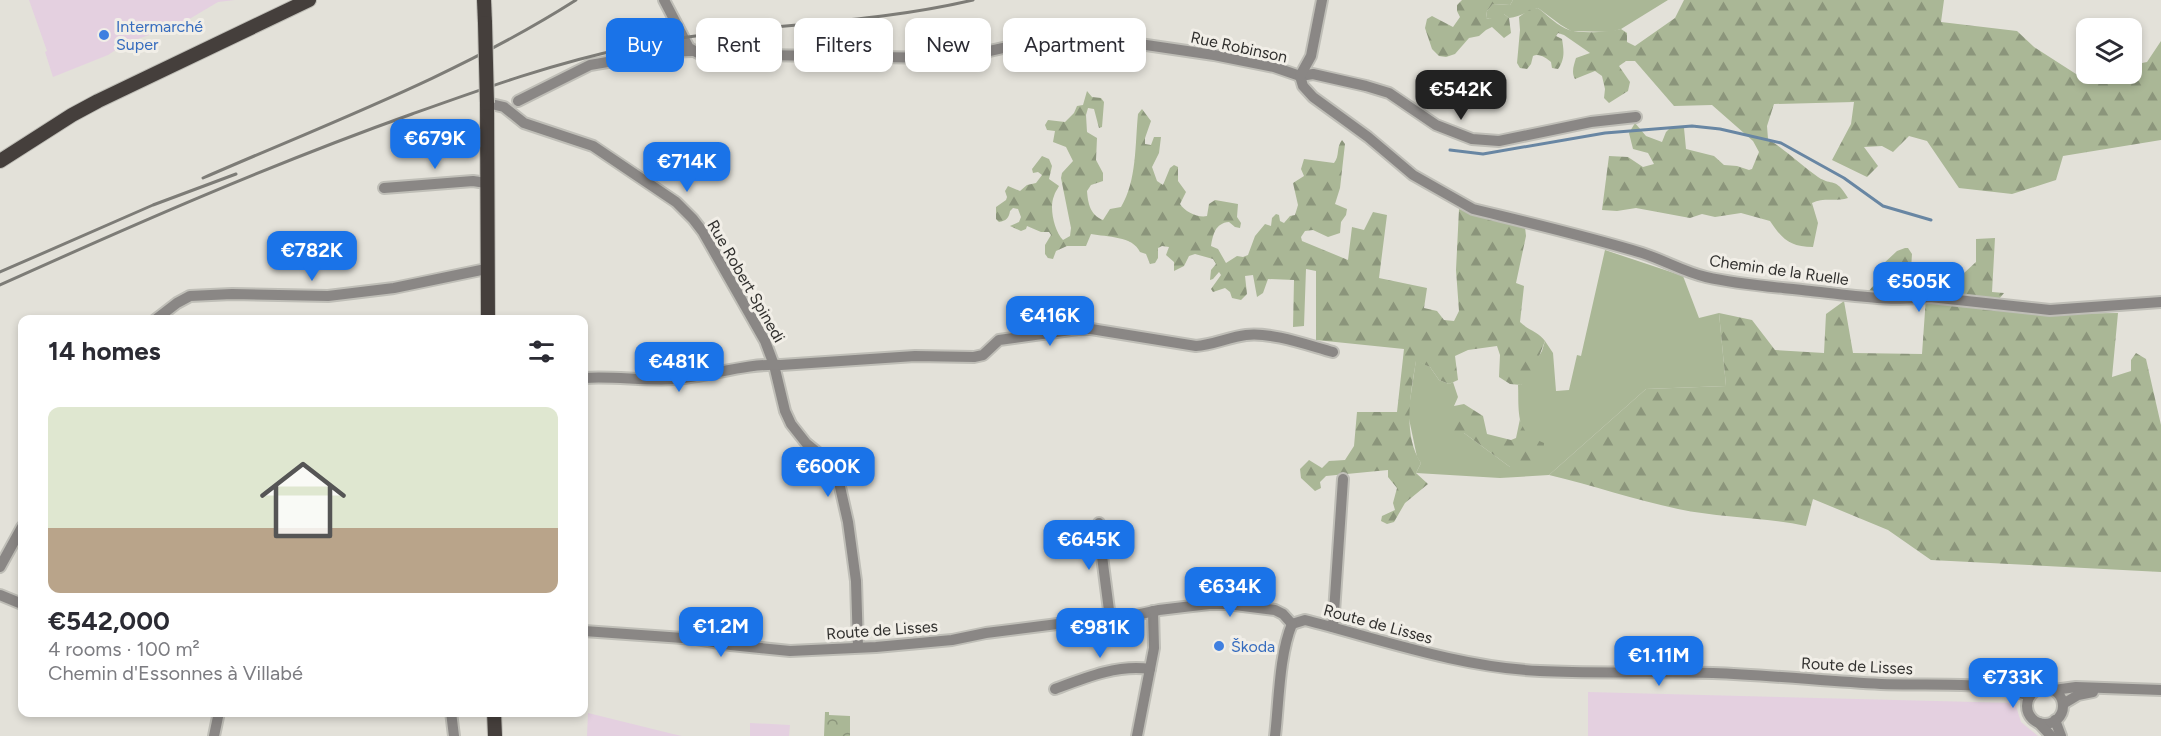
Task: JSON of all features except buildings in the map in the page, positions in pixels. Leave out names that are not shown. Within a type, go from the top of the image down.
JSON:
[{"type":"main road","points":[[0,161],[98,101],[309,0]]},
{"type":"main road","points":[[484,0],[488,315]]},
{"type":"main road","points":[[486,717],[486,736]]},
{"type":"main road","points":[[494,717],[495,736]]},
{"type":"street","points":[[664,0],[692,51]]},
{"type":"street","points":[[1300,76],[1311,56],[1322,0]]},
{"type":"street","name":"Rue Robinson","points":[[518,101],[590,65],[666,52],[692,51],[705,55],[937,58],[985,52],[1043,39],[1076,36],[1214,55],[1300,76],[1313,74],[1383,91],[1450,132],[1479,140],[1499,141],[1591,122],[1636,117]]},
{"type":"street","name":"Chemin de la Ruelle","points":[[1300,76],[1303,86],[1313,97],[1368,137],[1413,175],[1459,203],[1473,209],[1645,254],[1706,277],[1793,290],[1873,297],[1913,299],[1930,297],[2050,310],[2161,302]]},
{"type":"street","name":"Rue Robert Spinedi","points":[[487,103],[495,103],[507,108],[524,123],[592,146],[682,207],[698,225],[718,256],[765,341],[774,365],[785,411],[791,424],[806,443],[829,462],[838,478],[848,522],[856,581],[858,647]]},
{"type":"street","points":[[384,188],[473,181],[486,183]]},
{"type":"street","points":[[162,315],[183,299],[200,295],[334,296],[394,288],[486,269]]},
{"type":"street","points":[[588,378],[676,379],[766,364],[915,356],[974,357],[983,355],[999,340],[1091,328],[1196,346],[1243,335],[1263,335],[1333,352]]},
{"type":"street","points":[[1333,627],[1344,479]]},
{"type":"street","points":[[1099,523],[1110,618]]},
{"type":"street","points":[[0,567],[18,534]]},
{"type":"street","points":[[0,585],[18,601]]},
{"type":"street","points":[[0,595],[18,602]]},
{"type":"street","name":"Route de Lisses","points":[[588,631],[697,639],[764,650],[790,651],[952,640],[986,633],[1131,616],[1191,605],[1227,604],[1275,610],[1283,614],[1292,624],[1305,620],[1431,654],[1498,668],[1615,674],[1712,673],[1942,685],[2017,692],[2030,696]]},
{"type":"street","points":[[1137,736],[1154,648],[1153,611]]},
{"type":"street","points":[[1275,736],[1284,656],[1292,624]]},
{"type":"street","points":[[1055,689],[1083,678],[1125,669],[1137,667],[1150,669]]},
{"type":"street","points":[[2051,736],[2029,714],[2027,708],[2030,696],[2038,689],[2054,690],[2076,687],[2161,690]]},
{"type":"street","points":[[2063,704],[2079,695],[2113,688]]},
{"type":"street","points":[[2039,723],[2050,723],[2062,710],[2061,699],[2054,690]]},
{"type":"street","points":[[214,736],[218,717]]},
{"type":"street","points":[[452,717],[454,736]]},
{"type":"street","points":[[2055,720],[2061,736]]},
{"type":"shaded area","points":[[29,0],[235,0],[218,2],[181,24],[126,43],[108,55],[53,77],[45,52],[47,51]]},
{"type":"shaded area","points":[[1588,692],[2015,703],[2021,722],[2038,736],[1588,736]]},
{"type":"shaded area","points":[[588,713],[682,736],[587,736]]},
{"type":"shaded area","points":[[750,723],[790,725],[789,736],[750,736]]},
{"type":"green space","points":[[1462,0],[1513,0],[1510,5],[1493,4],[1487,11],[1486,18],[1490,19],[1497,14],[1504,14],[1509,18],[1511,33],[1504,38],[1492,27],[1479,36],[1469,38],[1455,54],[1446,57],[1439,56],[1432,49],[1425,28],[1427,19],[1432,16],[1453,27],[1460,17],[1457,5]]},
{"type":"green space","points":[[1513,0],[1668,0],[1621,29],[1611,32],[1571,31],[1538,8],[1509,18],[1504,14],[1490,19],[1486,18],[1487,11],[1493,4],[1510,5]]},
{"type":"green space","points":[[1684,0],[1944,0],[1941,22],[2017,31],[2034,47],[2076,74],[2076,84],[2142,84],[2142,63],[2147,62],[2161,41],[2161,140],[2063,156],[2056,180],[2012,194],[1959,188],[1927,141],[1909,136],[1893,152],[1882,146],[1864,147],[1878,166],[1867,177],[1832,160],[1851,124],[1854,102],[1774,104],[1767,126],[1768,139],[1818,177],[1837,184],[1848,198],[1812,203],[1818,223],[1813,247],[1792,244],[1770,221],[1741,213],[1715,217],[1702,214],[1690,218],[1636,208],[1617,211],[1602,210],[1609,156],[1628,157],[1643,167],[1654,164],[1648,153],[1633,149],[1629,133],[1635,123],[1646,136],[1662,142],[1671,127],[1684,128],[1686,149],[1714,156],[1724,165],[1752,169],[1759,152],[1753,141],[1712,105],[1674,106],[1635,61],[1626,61],[1619,66],[1630,82],[1628,91],[1609,103],[1604,98],[1605,89],[1602,76],[1595,71],[1575,79],[1573,71],[1576,58],[1590,53],[1564,35],[1558,33],[1556,36],[1562,39],[1563,51],[1562,62],[1558,69],[1552,68],[1551,62],[1538,55],[1533,56],[1527,69],[1520,68],[1517,63],[1519,17],[1529,10],[1538,8],[1569,30],[1595,32],[1621,29],[1627,33],[1627,42],[1635,46],[1675,18]]},
{"type":"green space","points":[[1087,91],[1092,97],[1101,98],[1104,102],[1102,127],[1099,128],[1094,109],[1088,108],[1086,115],[1087,132],[1097,138],[1096,160],[1103,173],[1103,181],[1091,185],[1087,191],[1092,212],[1103,220],[1110,209],[1121,207],[1126,197],[1133,174],[1138,114],[1142,109],[1151,121],[1145,144],[1151,145],[1154,137],[1161,137],[1159,153],[1152,167],[1157,181],[1163,185],[1170,168],[1174,165],[1178,167],[1178,181],[1186,192],[1180,204],[1185,210],[1192,214],[1207,216],[1209,204],[1215,200],[1238,204],[1237,217],[1241,223],[1240,228],[1229,222],[1224,223],[1216,230],[1211,246],[1218,249],[1226,263],[1237,256],[1248,255],[1255,236],[1265,224],[1271,226],[1272,218],[1276,214],[1284,223],[1290,216],[1295,215],[1298,205],[1293,183],[1304,176],[1301,169],[1304,159],[1334,163],[1342,140],[1345,144],[1340,188],[1335,204],[1347,209],[1341,222],[1340,233],[1328,237],[1313,230],[1305,231],[1301,237],[1302,241],[1348,260],[1352,227],[1364,230],[1373,212],[1387,215],[1379,278],[1427,288],[1424,308],[1437,311],[1444,320],[1454,321],[1459,311],[1456,270],[1459,209],[1525,227],[1526,236],[1516,283],[1524,286],[1520,322],[1545,341],[1531,377],[1521,385],[1510,384],[1499,377],[1500,355],[1497,346],[1468,350],[1455,356],[1458,380],[1449,384],[1439,380],[1430,367],[1416,361],[1410,399],[1410,426],[1415,452],[1421,463],[1416,473],[1428,484],[1405,503],[1394,522],[1387,524],[1381,521],[1382,516],[1395,510],[1393,503],[1397,488],[1388,477],[1388,470],[1326,476],[1320,482],[1321,488],[1315,491],[1301,478],[1300,469],[1309,460],[1322,468],[1329,461],[1345,460],[1354,446],[1357,412],[1397,412],[1404,349],[1316,340],[1316,271],[1306,269],[1304,326],[1293,327],[1294,280],[1268,279],[1263,293],[1257,297],[1253,275],[1245,276],[1247,294],[1241,300],[1232,298],[1230,292],[1225,288],[1213,292],[1211,289],[1221,275],[1219,272],[1210,280],[1211,270],[1216,264],[1213,259],[1195,254],[1189,256],[1184,266],[1174,271],[1174,262],[1166,255],[1169,247],[1158,248],[1158,258],[1155,263],[1150,264],[1146,254],[1140,252],[1132,243],[1119,238],[1091,234],[1086,246],[1067,246],[1056,251],[1053,259],[1048,258],[1045,254],[1045,245],[1051,235],[1049,232],[1041,232],[1027,226],[1021,231],[1010,226],[1019,222],[1021,217],[1018,209],[1013,208],[1004,221],[999,222],[996,219],[996,207],[1006,200],[1005,191],[1008,186],[1020,191],[1027,185],[1036,183],[1042,175],[1038,172],[1033,173],[1032,169],[1042,156],[1049,159],[1052,166],[1049,179],[1059,186],[1053,201],[1052,212],[1055,225],[1063,240],[1070,236],[1071,228],[1061,178],[1062,173],[1073,161],[1066,147],[1053,142],[1055,131],[1047,130],[1045,125],[1048,120],[1065,122],[1077,106],[1083,105]]},
{"type":"green space","points":[[1995,238],[1992,292],[2004,293],[1991,309],[2048,314],[2118,313],[2112,377],[2131,371],[2131,360],[2136,353],[2146,359],[2161,425],[2161,572],[1931,560],[1888,530],[1813,499],[1806,526],[1678,509],[1549,475],[1646,389],[1726,386],[1719,313],[1752,320],[1775,350],[1824,353],[1826,314],[1844,301],[1853,353],[1922,354],[1926,297],[1951,285],[1976,262],[1976,239]]},
{"type":"green space","points":[[1908,248],[1912,254],[1911,269],[1919,268],[1926,263],[1933,265],[1924,290],[1905,296],[1868,293],[1875,285],[1885,283],[1887,279],[1882,272],[1882,265],[1897,251]]},
{"type":"green space","points":[[1605,250],[1683,276],[1699,318],[1719,313],[1726,386],[1646,389],[1549,475],[1500,478],[1416,473],[1421,463],[1417,457],[1408,414],[1416,360],[1430,367],[1439,380],[1449,384],[1453,382],[1458,397],[1454,406],[1464,433],[1510,467],[1528,436],[1520,419],[1518,385],[1521,385],[1542,351],[1545,341],[1553,353],[1556,391],[1569,390],[1577,355],[1581,356]]},
{"type":"green space","points":[[1464,404],[1483,416],[1487,434],[1511,440],[1516,438],[1520,419],[1529,434],[1544,443],[1543,454],[1538,463],[1532,469],[1510,467],[1464,433],[1452,436],[1451,423],[1454,406]]},
{"type":"green space","points":[[825,712],[829,712],[829,715],[850,716],[850,736],[824,736]]},
{"type":"waterway","points":[[1450,150],[1483,154],[1605,133],[1692,126],[1720,129],[1781,143],[1844,178],[1883,206],[1931,220]]},
{"type":"railway","points":[[203,178],[440,74],[532,27],[576,0]]},
{"type":"railway","points":[[0,285],[153,217],[308,153],[438,105],[545,69],[600,54],[670,40],[887,15],[973,0]]},
{"type":"railway","points":[[0,272],[153,205],[236,174]]},
{"type":"place","name":"Intermarché Super","points":[[104,35]]},
{"type":"place","name":"Škoda","points":[[1219,646]]}]
